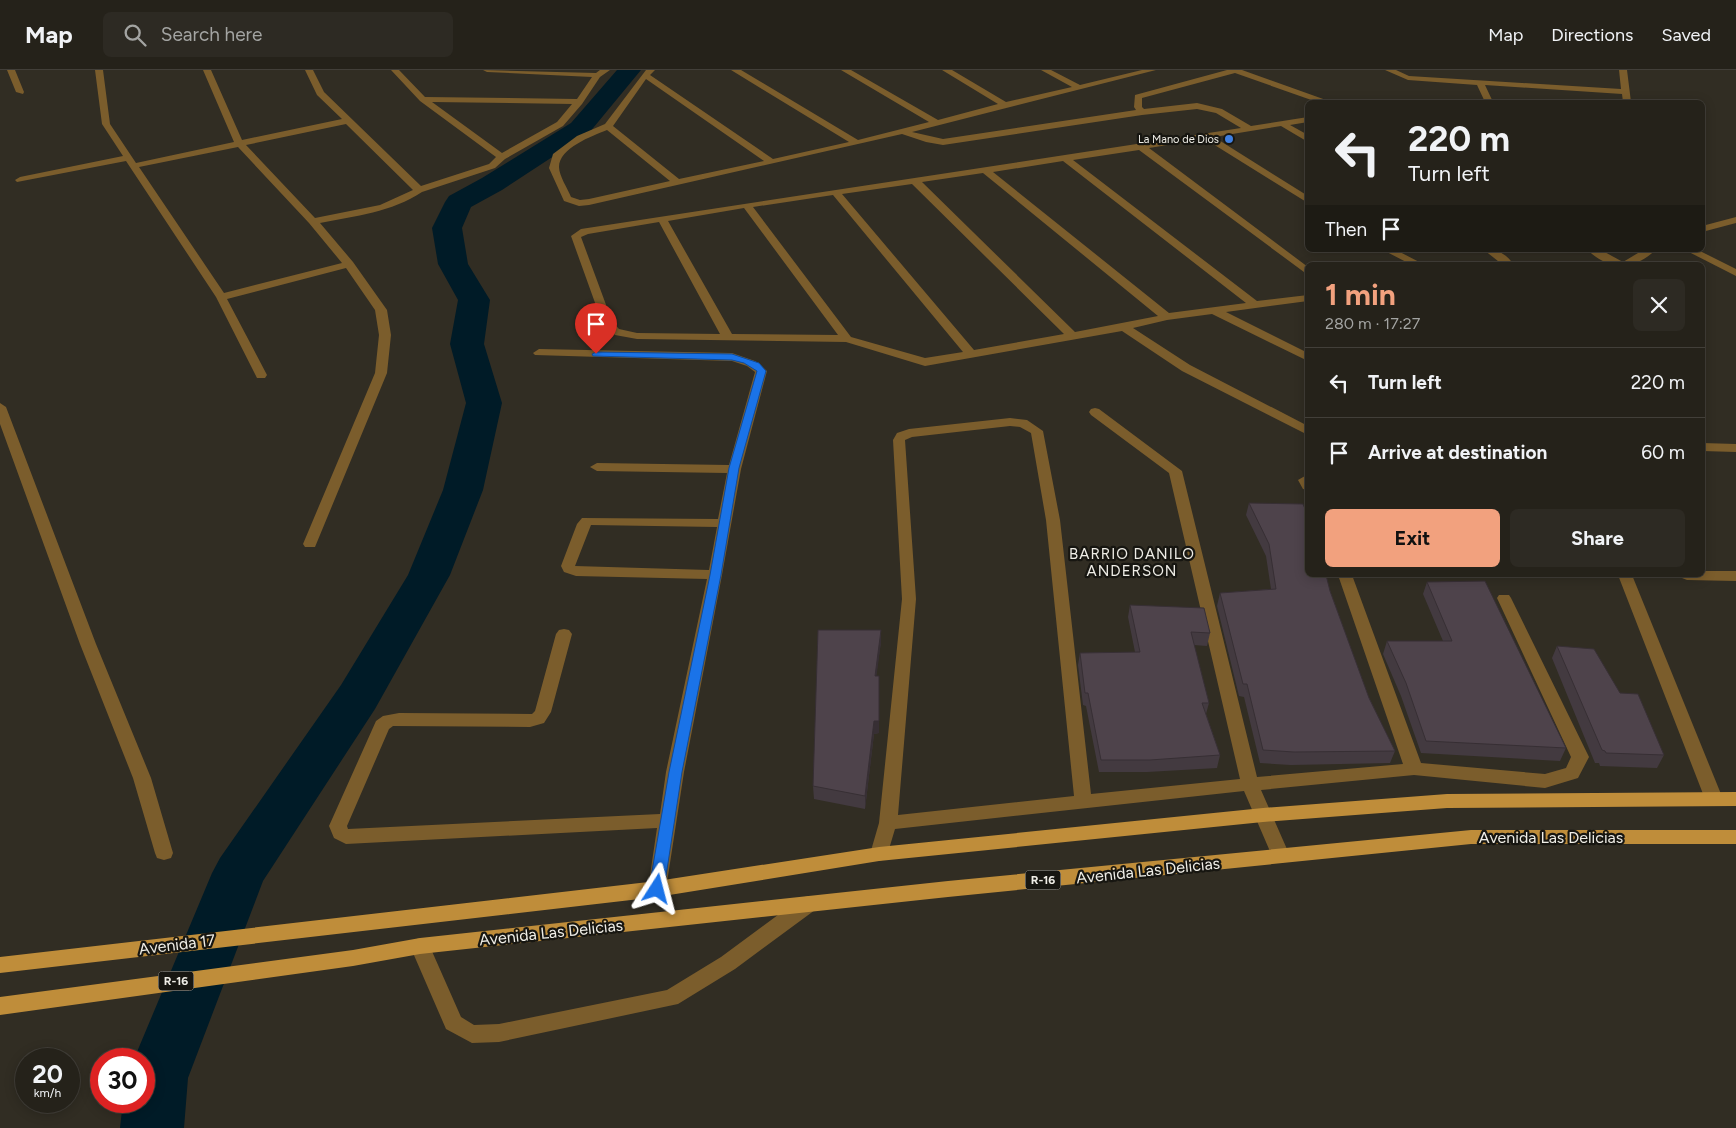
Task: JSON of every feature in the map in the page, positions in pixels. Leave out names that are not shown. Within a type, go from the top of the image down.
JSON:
[{"type":"main road","points":[[657,889],[879,854],[1263,815],[1447,802],[1736,799]]},
{"type":"main road","name":"Avenida Las Delicias","points":[[0,1006],[353,958],[420,946],[808,904],[1471,837],[1736,836]]},
{"type":"main road","name":"Avenida 17","points":[[3,965],[657,889]]},
{"type":"street","points":[[11,70],[20,92]]},
{"type":"street","points":[[99,70],[106,124],[221,298],[262,375]]},
{"type":"street","points":[[208,70],[239,143],[313,221],[349,264],[381,310],[385,334],[381,373],[310,544]]},
{"type":"street","points":[[309,70],[320,94],[419,190]]},
{"type":"street","points":[[395,70],[423,99],[502,157]]},
{"type":"street","points":[[487,70],[597,75]]},
{"type":"street","points":[[313,221],[392,204],[413,195],[419,190],[492,166],[502,157],[560,124],[579,102],[597,75],[606,70]]},
{"type":"street","points":[[735,70],[857,143]]},
{"type":"street","points":[[845,70],[936,122]]},
{"type":"street","points":[[946,70],[1005,105]]},
{"type":"street","points":[[1045,70],[1078,88]]},
{"type":"street","points":[[1142,112],[1138,107],[1138,96],[1235,70],[1318,100]]},
{"type":"street","points":[[1389,70],[1408,78],[1625,92]]},
{"type":"street","points":[[1623,70],[1627,100]]},
{"type":"street","points":[[772,162],[648,72],[608,126],[580,138],[558,154],[554,168],[567,198],[579,203],[589,202],[677,182],[772,162],[857,143],[1145,71]]},
{"type":"street","points":[[1480,83],[1488,100]]},
{"type":"street","points":[[423,99],[579,102]]},
{"type":"street","points":[[900,131],[929,140],[943,142],[1142,112],[1206,107],[1219,111],[1250,129]]},
{"type":"street","points":[[20,180],[239,143],[347,120]]},
{"type":"street","points":[[1305,120],[1141,147],[747,205],[585,231],[576,236],[610,328],[618,333],[637,336],[846,339],[924,362],[1124,327],[1167,317],[1216,312],[1305,298]]},
{"type":"street","points":[[1283,124],[1305,137]]},
{"type":"street","points":[[608,126],[677,182]]},
{"type":"street","points":[[1206,136],[1305,198]]},
{"type":"street","points":[[1141,147],[1305,270]]},
{"type":"street","points":[[1065,158],[1255,305]]},
{"type":"street","points":[[985,170],[1167,317]]},
{"type":"street","points":[[915,181],[1072,336]]},
{"type":"street","points":[[835,192],[970,354]]},
{"type":"street","points":[[747,205],[846,339]]},
{"type":"street","points":[[662,219],[728,337]]},
{"type":"street","points":[[1705,228],[1736,220]]},
{"type":"street","points":[[1392,252],[1414,262]]},
{"type":"street","points":[[1492,252],[1506,262]]},
{"type":"street","points":[[1597,252],[1615,262]]},
{"type":"street","points":[[1631,262],[1647,252]]},
{"type":"street","points":[[1694,252],[1736,273]]},
{"type":"street","points":[[221,298],[349,264]]},
{"type":"street","points":[[1216,312],[1305,356]]},
{"type":"street","points":[[1124,327],[1186,368],[1305,430]]},
{"type":"street","points":[[538,353],[732,357],[756,365],[761,371],[734,468],[667,821],[657,889]]},
{"type":"street","points":[[0,407],[88,644],[142,778],[164,853]]},
{"type":"street","points":[[1095,412],[1175,471],[1250,784],[1281,856]]},
{"type":"street","points":[[879,854],[888,823],[909,599],[899,440],[902,436],[909,433],[1010,422],[1024,423],[1037,431],[1053,520],[1083,802]]},
{"type":"street","points":[[1705,447],[1736,448]]},
{"type":"street","points":[[597,467],[734,468]]},
{"type":"street","points":[[715,575],[576,572],[569,569],[568,566],[584,524],[587,521],[724,523]]},
{"type":"street","points":[[1705,575],[1736,576]]},
{"type":"street","points":[[1346,577],[1414,769]]},
{"type":"street","points":[[1626,577],[1714,800]]},
{"type":"street","points":[[888,823],[1250,784],[1414,769],[1545,781],[1572,773],[1580,757],[1504,598]]},
{"type":"street","points":[[564,634],[543,712],[538,719],[530,721],[399,719],[389,720],[382,725],[338,826],[340,833],[346,837],[667,821]]},
{"type":"street","points":[[420,946],[453,1023],[472,1034],[499,1033],[671,998],[704,980],[808,904]]},
{"type":"building","points":[[1249,503],[1303,504],[1305,509],[1305,577],[1326,577],[1369,698],[1395,751],[1294,752],[1263,750],[1247,684],[1243,684],[1220,593],[1276,589],[1269,544]]},
{"type":"building","points":[[1485,581],[1566,748],[1426,741],[1406,683],[1387,641],[1452,641],[1427,582]]},
{"type":"building","points":[[1130,605],[1204,608],[1210,633],[1191,632],[1209,703],[1202,703],[1220,755],[1150,760],[1101,760],[1088,693],[1085,693],[1080,653],[1140,652]]},
{"type":"building","points":[[818,630],[881,630],[875,676],[879,676],[879,721],[874,721],[865,796],[813,786]]},
{"type":"building","points":[[1557,646],[1594,649],[1620,693],[1638,694],[1664,755],[1606,753],[1602,750]]},
{"type":"waterway","points":[[152,1128],[157,1078],[239,873],[358,697],[429,575],[463,490],[484,403],[467,344],[474,300],[453,264],[447,228],[459,202],[492,184],[580,128],[629,70]]},
{"type":"place","name":"La Mano de Dios","points":[[1229,139]]},
{"type":"district","name":"BARRIO DANILO ANDERSON","points":[[1132,562]]},
{"type":"route","points":[[596,354],[732,357],[756,365],[761,371],[734,468],[667,821],[657,889]]}]
